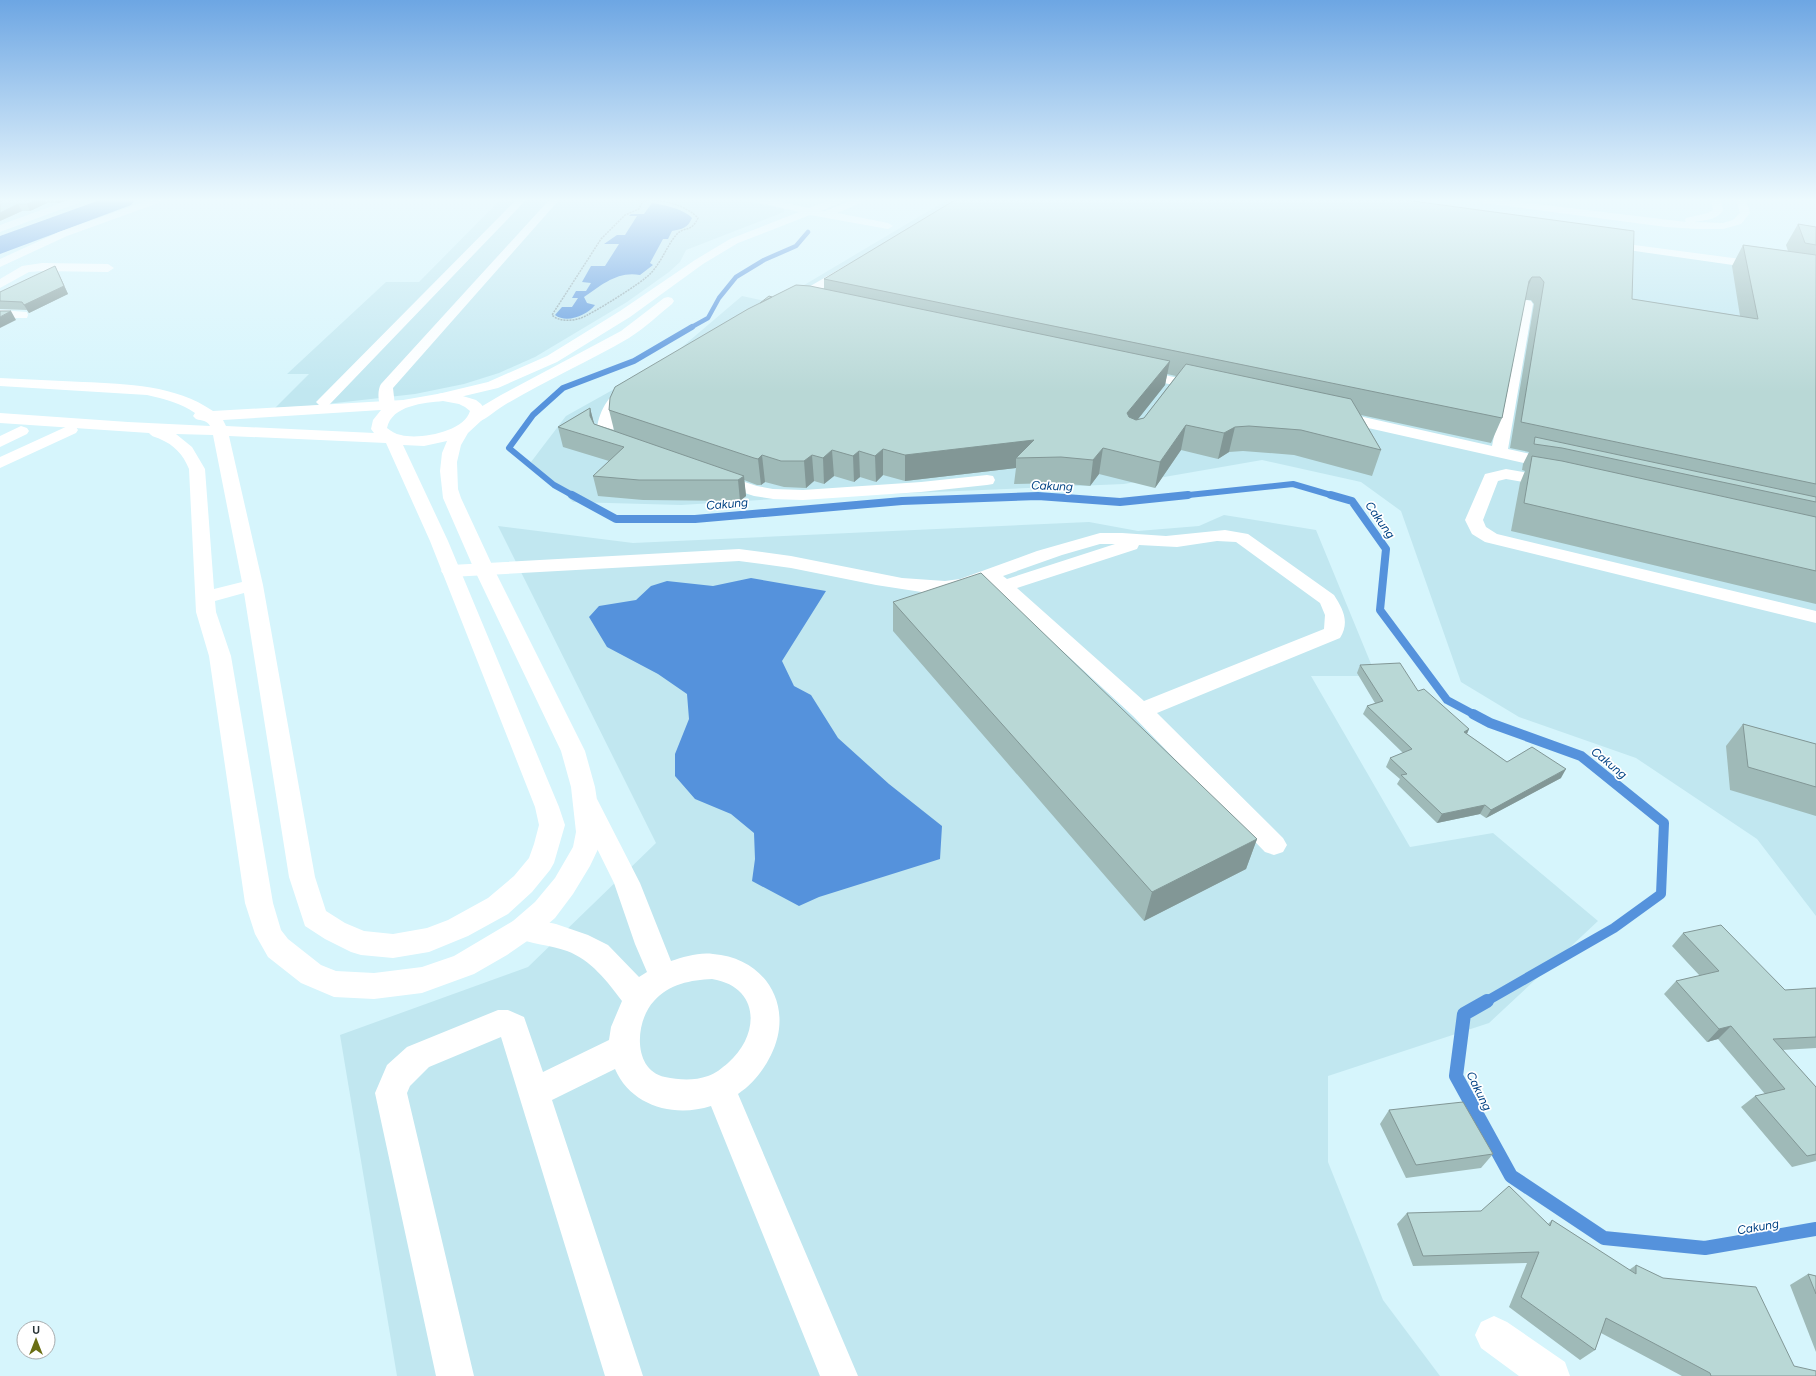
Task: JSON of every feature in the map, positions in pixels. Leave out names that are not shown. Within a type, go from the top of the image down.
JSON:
[{"type":"main road","points":[[324,402],[458,264]]},
{"type":"main road","points":[[387,406],[386,387],[496,264]]},
{"type":"main road","points":[[0,406],[55,410],[210,416],[387,406],[443,397],[493,385],[552,358],[626,314],[696,264]]},
{"type":"main road","points":[[711,269],[718,264]]},
{"type":"main road","points":[[776,311],[855,264]]},
{"type":"main road","points":[[1751,264],[1816,273]]},
{"type":"main road","points":[[0,284],[26,269],[42,267],[108,268]]},
{"type":"main road","points":[[441,282],[480,282]]},
{"type":"main road","points":[[0,418],[146,428],[392,438],[405,441],[429,440],[441,437],[469,424],[484,411],[626,334],[677,295]]},
{"type":"main road","points":[[797,300],[820,305]]},
{"type":"main road","points":[[1499,453],[1527,304]]},
{"type":"main road","points":[[0,314],[22,315]]},
{"type":"main road","points":[[368,357],[383,357]]},
{"type":"main road","points":[[398,357],[413,357]]},
{"type":"main road","points":[[1123,370],[1173,387],[1216,390]]},
{"type":"main road","points":[[0,382],[147,391],[187,402],[210,416],[217,423],[253,585],[302,877],[314,918],[335,931],[361,943],[393,946],[429,940],[458,928],[498,906],[523,884],[541,863],[552,825],[547,807],[439,541],[392,438],[383,434],[379,429],[379,423],[384,416],[404,404]]},
{"type":"main road","points":[[632,449],[605,439],[604,426],[607,415],[613,404],[628,390],[640,384]]},
{"type":"main road","points":[[146,428],[173,439],[190,452],[197,469],[206,612],[220,656],[259,903],[269,934],[278,948],[311,974],[322,980],[334,984],[374,986],[422,980],[464,964],[523,930],[545,910],[564,886],[577,866],[586,847],[589,832],[583,787],[573,751],[484,569],[452,498],[449,486],[450,454],[454,441],[478,413],[477,408],[472,403],[455,398],[443,397]]},
{"type":"main road","points":[[1322,413],[1499,453],[1566,476],[1506,474],[1491,478],[1474,520],[1478,530],[1491,538],[1816,617]]},
{"type":"main road","points":[[0,430],[70,430],[108,426]]},
{"type":"main road","points":[[0,463],[70,430]]},
{"type":"main road","points":[[0,442],[21,431]]},
{"type":"main road","points":[[704,473],[754,490],[774,494],[830,493],[921,487],[987,480]]},
{"type":"main road","points":[[451,571],[739,556],[767,558],[926,587],[960,586],[997,580],[1113,552],[1142,540],[1176,542],[1215,535],[1227,535],[1242,538],[1327,599],[1334,611],[1336,622],[1333,633],[1141,712]]},
{"type":"main road","points":[[997,580],[1141,712],[1274,845]]},
{"type":"main road","points":[[204,598],[253,585]]},
{"type":"main road","points":[[583,796],[627,883],[649,944],[664,977]]},
{"type":"main road","points":[[523,930],[549,935],[591,949],[606,960],[639,999]]},
{"type":"main road","points":[[712,966],[730,970],[745,978],[757,991],[764,1006],[766,1024],[762,1042],[752,1060],[738,1076],[719,1088],[699,1094],[677,1095],[657,1090],[641,1080],[630,1066],[623,1049],[624,1031],[630,1013],[639,999],[644,990],[673,973],[693,967],[712,966]]},
{"type":"main road","points":[[455,1376],[391,1093],[398,1076],[418,1057],[492,1025],[504,1022],[513,1027],[624,1376]]},
{"type":"main road","points":[[534,1092],[623,1049]]},
{"type":"main road","points":[[719,1088],[839,1376]]},
{"type":"main road","points":[[1494,1335],[1551,1376]]},
{"type":"path","points":[[585,264],[559,306],[553,312],[552,315],[556,319],[566,320],[580,318],[649,276],[659,264]]},
{"type":"shaded area","points":[[437,264],[678,264],[627,302],[535,357],[499,373],[464,384],[415,394],[309,406],[275,408],[309,374],[287,374],[386,282],[419,282]]},
{"type":"shaded area","points":[[839,264],[1755,264],[1816,273],[1816,916],[1757,839],[1636,758],[1519,717],[1461,682],[1401,511],[1361,482],[1262,460],[1124,484],[791,498],[681,505],[573,502],[531,462],[566,416],[668,359],[742,296],[774,303]]},
{"type":"shaded area","points":[[1224,515],[1316,530],[1376,676],[1311,676],[1410,847],[1493,833],[1598,921],[1489,1023],[1328,1076],[1328,1162],[1383,1300],[1440,1376],[397,1376],[340,1035],[528,967],[656,843],[498,526],[633,543],[1089,522],[1138,531],[1199,526]]},
{"type":"water","points":[[606,264],[653,265],[640,275],[624,275],[610,280],[584,297],[587,303],[595,305],[582,315],[565,319],[555,315],[562,307],[572,307],[578,298],[572,298],[576,291],[586,291],[591,283],[582,282],[591,266],[605,266]]},
{"type":"water","points":[[751,578],[826,591],[782,661],[794,686],[811,695],[838,738],[889,784],[942,826],[940,859],[819,897],[799,906],[752,881],[755,859],[754,833],[731,814],[695,799],[675,776],[675,754],[689,719],[687,694],[658,674],[607,647],[589,617],[599,606],[636,600],[651,586],[667,581],[713,586]]},
{"type":"building","points":[[849,264],[1633,264],[1632,299],[1758,319],[1747,264],[1816,264],[1816,484],[1521,422],[1544,282],[1540,277],[1532,277],[1529,281],[1502,418],[824,279]]},
{"type":"building","points":[[55,266],[64,286],[24,305],[22,302],[0,301],[0,292]]},
{"type":"building","points":[[796,285],[810,286],[1170,361],[1127,413],[1129,417],[1136,420],[1144,418],[1186,364],[1351,399],[1381,450],[1301,430],[1249,426],[1235,427],[1224,433],[1186,425],[1160,462],[1103,448],[1093,460],[1061,457],[1016,458],[1034,440],[905,455],[883,449],[875,456],[859,451],[853,456],[832,450],[823,458],[812,455],[804,461],[781,461],[762,455],[758,459],[754,458],[609,410],[610,398],[615,387],[748,309]]},
{"type":"building","points":[[769,296],[772,297],[760,303]]},
{"type":"building","points":[[0,311],[11,311],[0,317]]},
{"type":"building","points":[[590,408],[590,416],[594,424],[744,476],[738,480],[639,480],[593,476],[624,447],[558,427]]},
{"type":"building","points":[[1535,437],[1816,497],[1816,502],[1562,448],[1534,444]]},
{"type":"building","points":[[1532,456],[1562,461],[1816,517],[1816,571],[1524,503]]},
{"type":"building","points":[[981,573],[1257,839],[1152,892],[893,602]]},
{"type":"building","points":[[1400,663],[1418,691],[1424,689],[1469,729],[1464,732],[1507,762],[1532,747],[1566,769],[1491,810],[1485,805],[1442,814],[1401,775],[1407,774],[1390,758],[1412,749],[1367,706],[1383,701],[1360,665]]},
{"type":"building","points":[[1743,724],[1816,744],[1816,787],[1748,767]]},
{"type":"building","points":[[1721,925],[1785,990],[1816,988],[1816,1037],[1773,1039],[1816,1087],[1816,1154],[1807,1156],[1755,1096],[1785,1089],[1731,1026],[1719,1029],[1676,981],[1719,971],[1683,933]]},
{"type":"building","points":[[1463,1102],[1493,1154],[1416,1165],[1389,1110]]},
{"type":"building","points":[[1509,1186],[1550,1226],[1552,1220],[1636,1274],[1636,1265],[1663,1278],[1756,1287],[1794,1366],[1816,1371],[1816,1376],[1711,1376],[1710,1373],[1606,1318],[1595,1350],[1521,1297],[1539,1252],[1423,1256],[1407,1213],[1481,1211]]},
{"type":"building","points":[[1808,1274],[1816,1276],[1816,1294]]},
{"type":"waterway","name":"Cakung","points":[[690,328],[708,318],[719,298],[736,277],[757,264]]},
{"type":"waterway","name":"Cakung","points":[[574,496],[554,485],[509,448],[533,415],[563,388],[634,361],[692,327]]},
{"type":"waterway","name":"Cakung","points":[[1179,496],[1293,484],[1334,496]]},
{"type":"waterway","name":"Cakung","points":[[572,495],[616,519],[695,519],[902,501],[1038,496],[1120,502],[1188,495]]},
{"type":"waterway","name":"Cakung","points":[[1331,495],[1352,501],[1386,549],[1380,610],[1447,700],[1475,715]]},
{"type":"waterway","name":"Cakung","points":[[1473,714],[1490,723],[1581,756],[1664,823],[1661,894],[1614,928],[1485,1002]]},
{"type":"waterway","name":"Cakung","points":[[1487,1001],[1464,1014],[1456,1076],[1511,1176],[1604,1238],[1705,1248],[1816,1229]]}]
